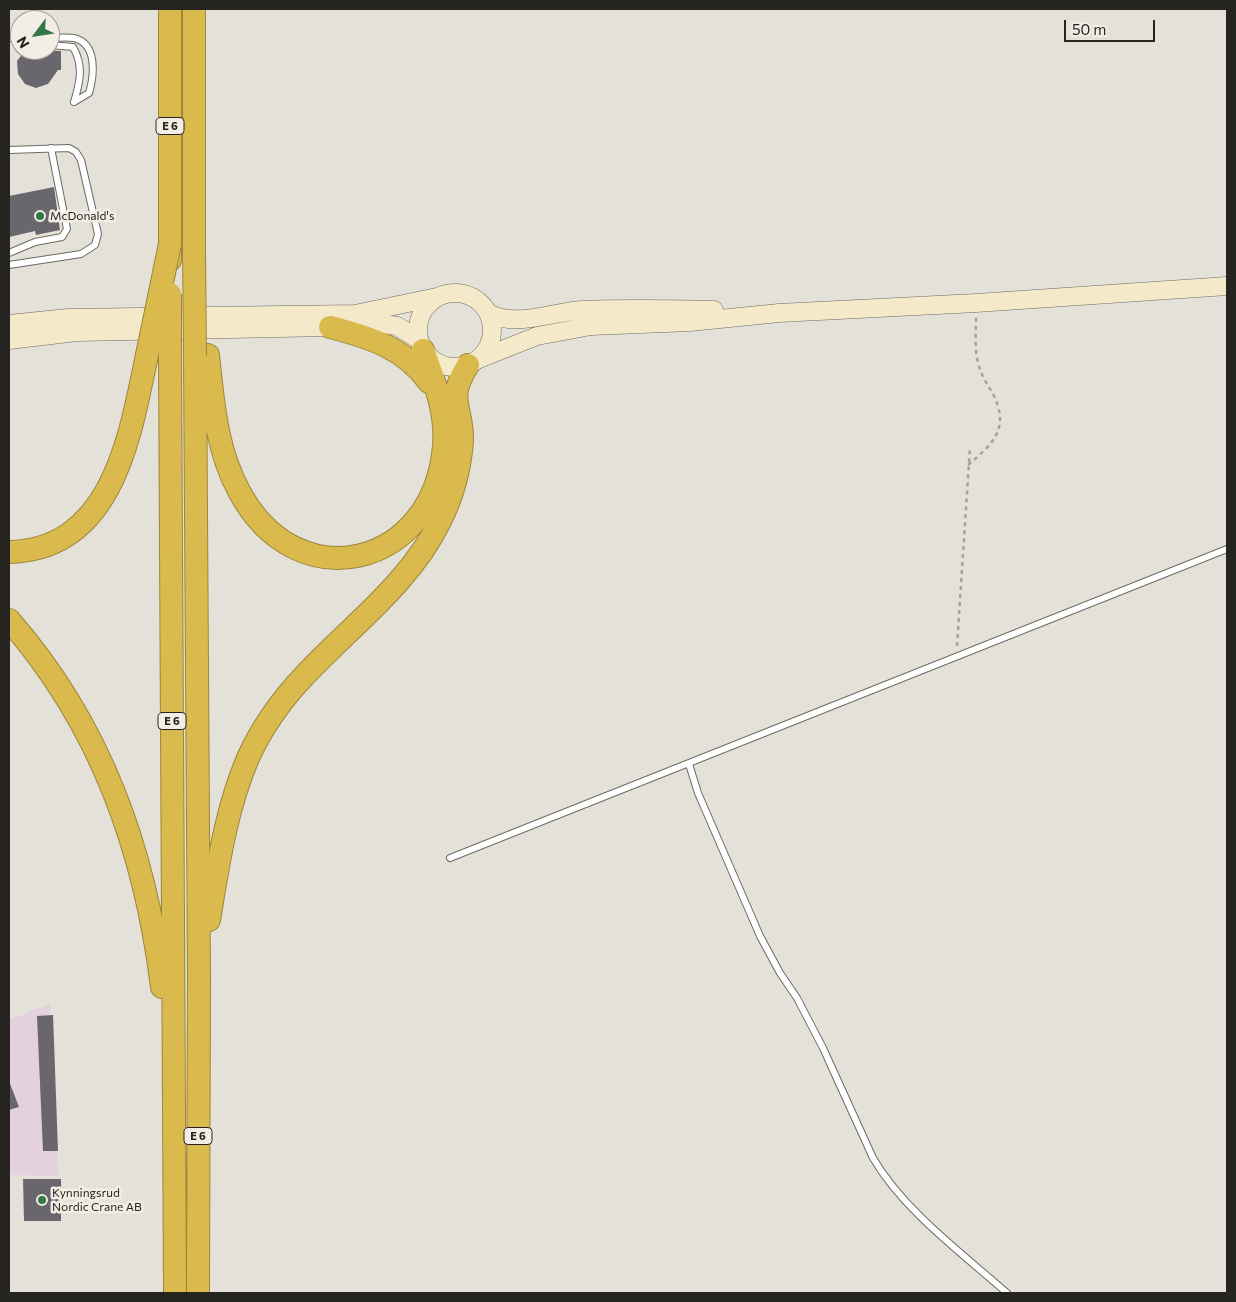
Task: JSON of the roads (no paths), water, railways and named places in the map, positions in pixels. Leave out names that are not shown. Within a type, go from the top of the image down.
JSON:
[{"type":"highway","name":"E 6","points":[[170,9],[175,1293]]},
{"type":"highway","name":"E 6","points":[[194,9],[194,190],[202,356],[198,1293]]},
{"type":"highway","points":[[9,552],[34,550],[60,540],[81,525],[100,503],[124,451],[134,418],[170,252]]},
{"type":"highway","points":[[330,327],[365,337],[405,356],[426,377],[438,394]]},
{"type":"highway","points":[[202,356],[219,437],[231,475],[261,523],[288,544],[320,556],[352,558],[381,549],[394,541],[418,517],[432,491],[442,458],[444,430],[438,394],[420,344]]},
{"type":"highway","points":[[199,979],[218,865],[233,804],[248,758],[274,713],[293,690],[404,578],[430,540],[446,509],[457,472],[462,439],[455,393],[457,385],[474,362]]},
{"type":"highway","points":[[9,620],[37,655],[70,703],[103,765],[127,824],[151,912],[175,1085]]},
{"type":"main road","points":[[9,340],[77,332],[389,324],[420,344],[432,360],[443,366],[456,368],[537,336],[572,328],[690,322],[779,312],[976,303],[1227,286]]},
{"type":"main road","points":[[9,324],[68,318],[355,314],[449,293],[469,295],[480,302],[488,313],[492,325],[491,337],[487,349],[474,362]]},
{"type":"main road","points":[[420,344],[420,317],[425,308],[437,297]]},
{"type":"main road","points":[[488,313],[502,319],[514,320],[582,310],[779,312]]},
{"type":"lane","points":[[60,38],[75,38],[83,43],[90,53],[94,67],[89,93],[74,102],[80,79],[79,58],[73,47],[60,46]]},
{"type":"lane","points":[[9,253],[35,242],[62,237],[66,234],[67,229],[51,148]]},
{"type":"lane","points":[[9,150],[69,148],[76,152],[81,160],[98,239],[89,250],[81,254],[9,265]]},
{"type":"lane","points":[[450,858],[1227,549]]},
{"type":"lane","points":[[690,764],[698,792],[760,936],[780,973],[797,998],[823,1048],[873,1158],[900,1196],[1007,1293]]},
{"type":"place","name":"McDonald's","points":[[40,216]]},
{"type":"place","name":"Kynningsrud Nordic Crane AB","points":[[42,1200]]}]
